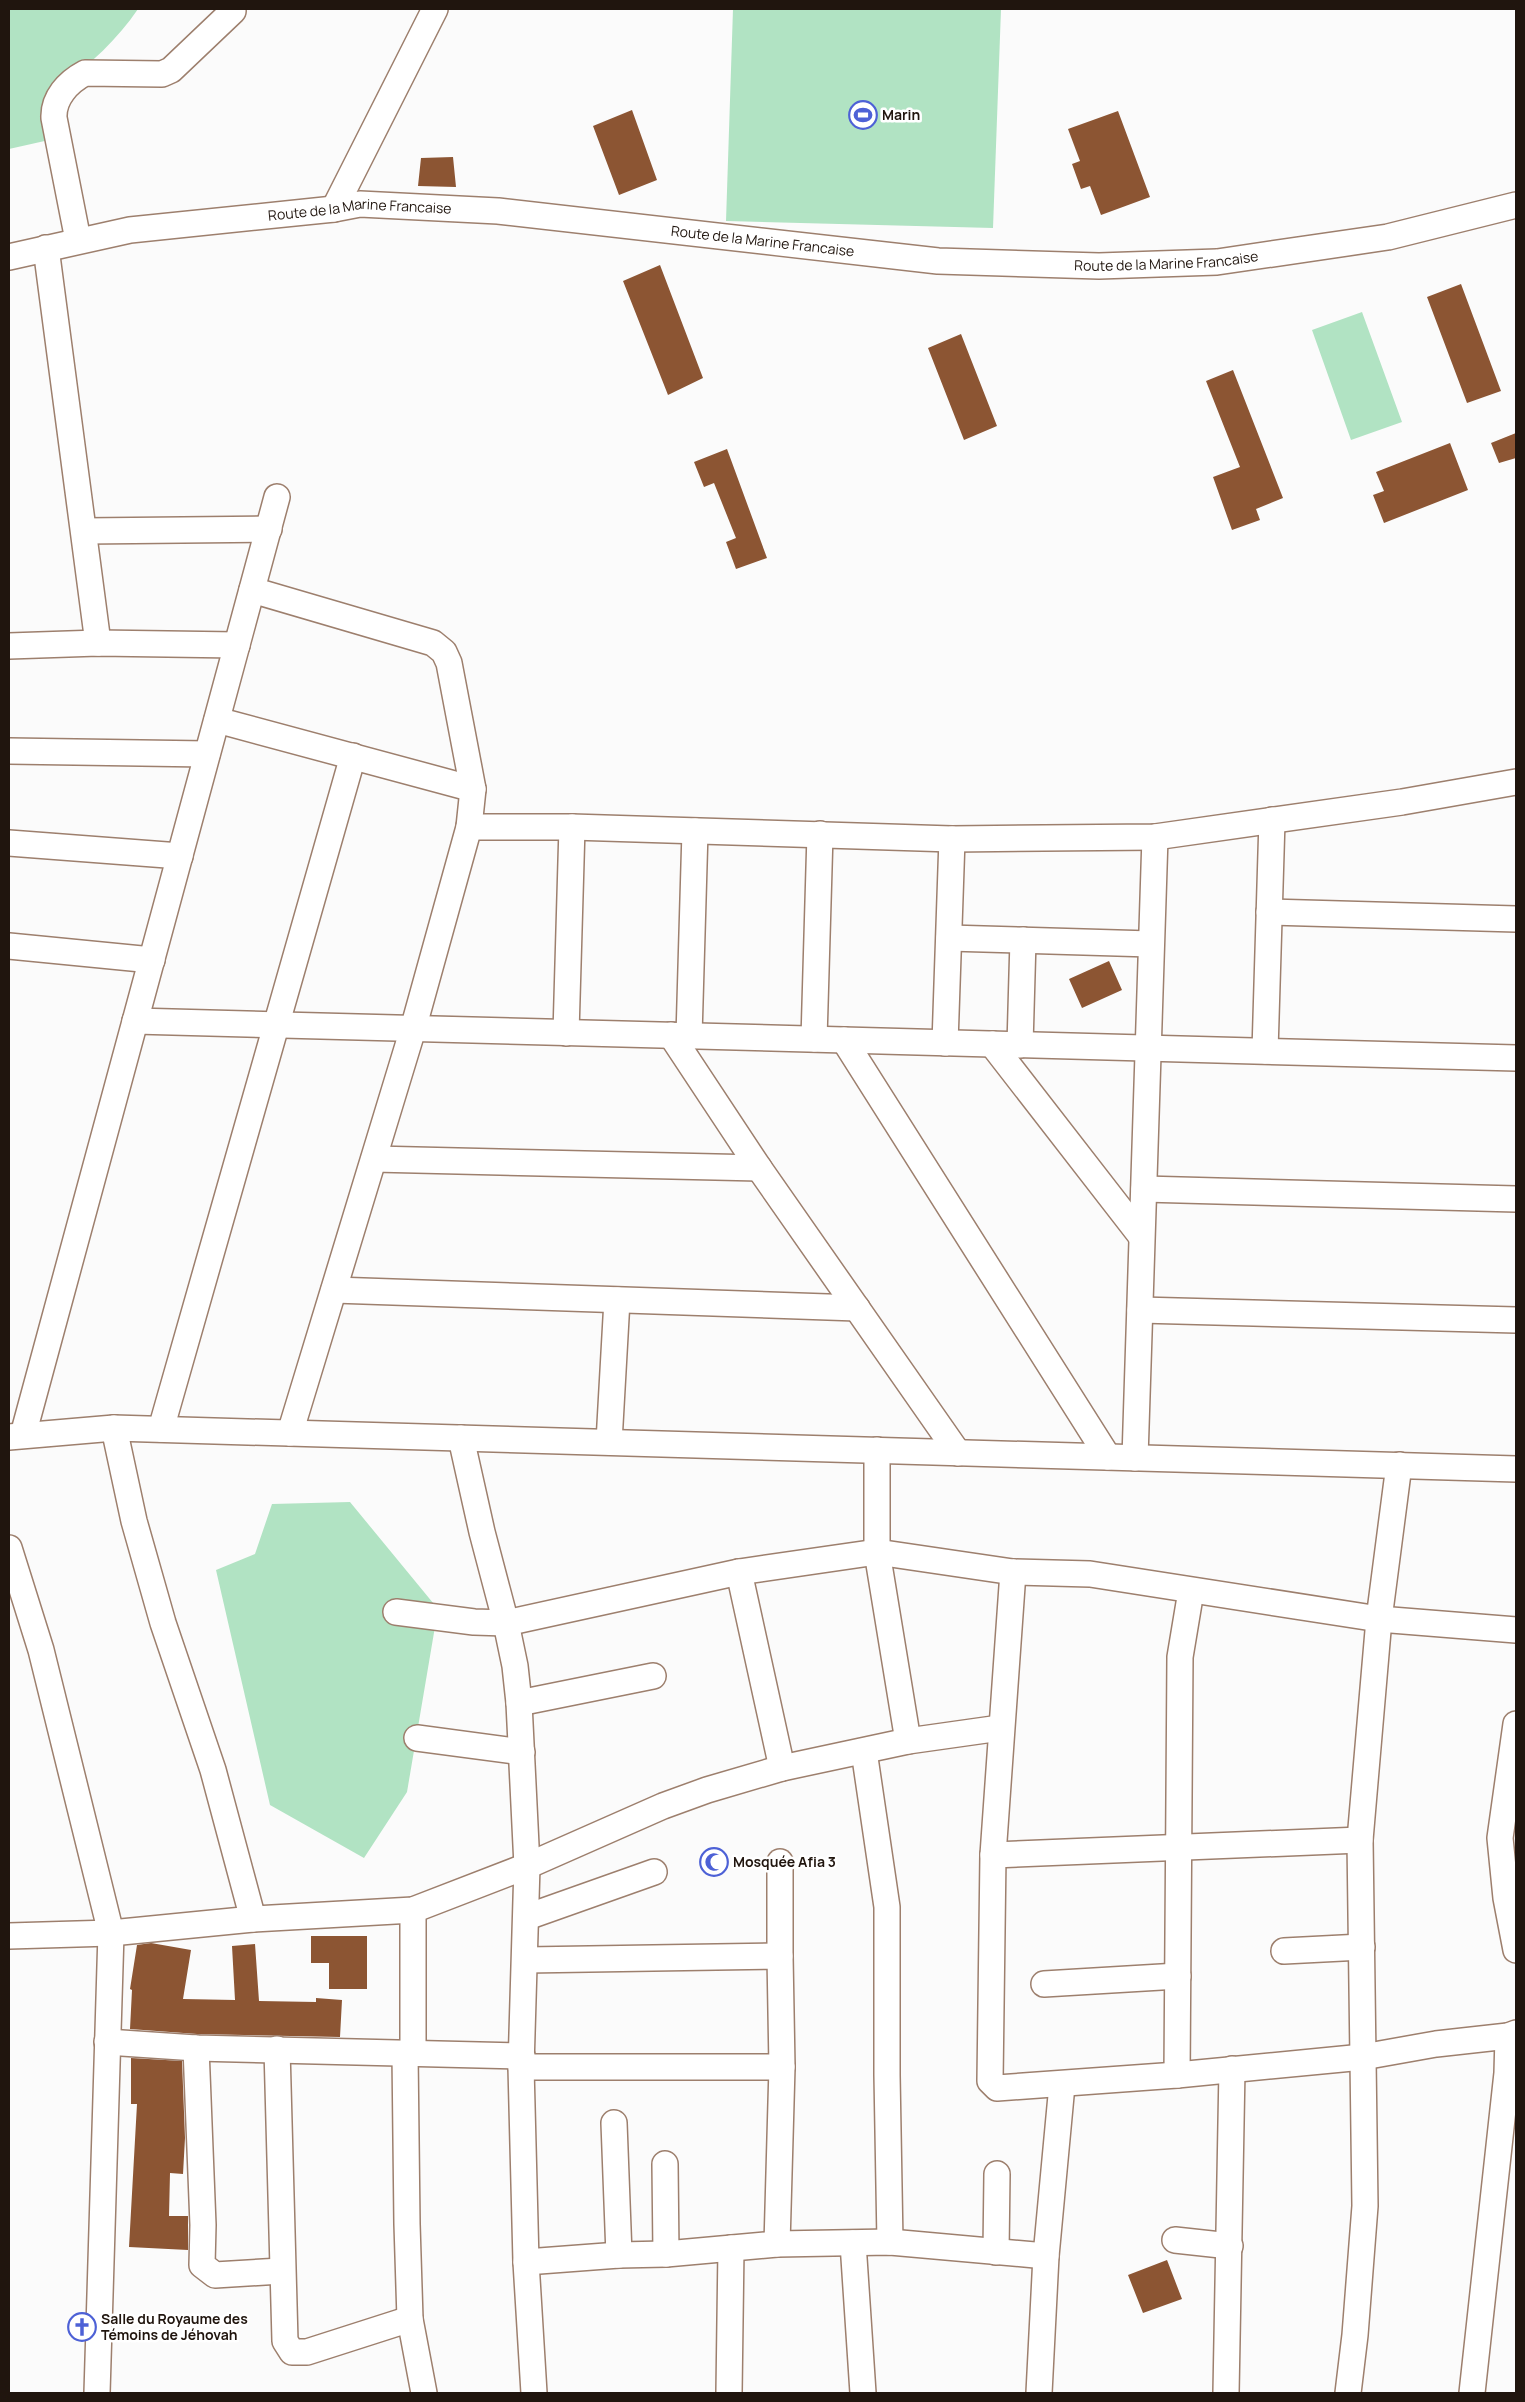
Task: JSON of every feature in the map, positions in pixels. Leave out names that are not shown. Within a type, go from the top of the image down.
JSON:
[{"type":"street","points":[[334,209],[435,9]]},
{"type":"street","points":[[78,240],[54,118],[54,107],[57,98],[85,73],[162,74],[171,70],[233,11]]},
{"type":"street","name":"Route de la Marine Francaise","points":[[9,257],[78,240],[168,226],[334,209],[360,204],[498,211],[938,261],[1099,266],[1227,261],[1388,237],[1516,205]]},
{"type":"street","points":[[46,248],[98,643]]},
{"type":"street","points":[[277,497],[152,960],[16,1436],[114,1428],[161,1429],[1516,1469]]},
{"type":"street","points":[[84,531],[268,530]]},
{"type":"street","points":[[252,590],[433,643],[444,652],[449,663],[473,789],[469,827],[413,1029],[290,1433]]},
{"type":"street","points":[[9,646],[98,643],[237,645]]},
{"type":"street","points":[[217,720],[473,789]]},
{"type":"street","points":[[9,751],[208,754]]},
{"type":"street","points":[[161,1429],[278,1025],[353,756]]},
{"type":"street","points":[[469,827],[572,827],[952,839],[1155,837],[1402,802],[1516,782]]},
{"type":"street","points":[[1265,1051],[1272,820]]},
{"type":"street","points":[[566,1033],[572,827]]},
{"type":"street","points":[[696,831],[680,1036],[759,1168],[958,1452]]},
{"type":"street","points":[[814,1039],[820,834]]},
{"type":"street","points":[[1135,1458],[1155,837]]},
{"type":"street","points":[[945,1043],[952,839]]},
{"type":"street","points":[[9,843],[180,856]]},
{"type":"street","points":[[1269,912],[1516,919]]},
{"type":"street","points":[[949,938],[1151,944]]},
{"type":"street","points":[[1020,1045],[1023,940]]},
{"type":"street","points":[[9,946],[152,960]]},
{"type":"street","points":[[135,1021],[1516,1058]]},
{"type":"street","points":[[844,1040],[1108,1457]]},
{"type":"street","points":[[992,1044],[1141,1236]]},
{"type":"street","points":[[374,1159],[759,1168]]},
{"type":"street","points":[[1144,1188],[1516,1199]]},
{"type":"street","points":[[334,1290],[857,1308]]},
{"type":"street","points":[[609,1442],[617,1300]]},
{"type":"street","points":[[1140,1310],[1516,1320]]},
{"type":"street","points":[[114,1428],[134,1521],[158,1604],[213,1770],[253,1918]]},
{"type":"street","points":[[461,1438],[482,1532],[506,1623],[515,1666],[519,1703],[527,1866],[522,2062],[526,2262],[534,2393]]},
{"type":"street","points":[[877,1450],[876,1552],[908,1741]]},
{"type":"street","points":[[1348,2393],[1355,2335],[1365,2206],[1360,1840],[1378,1619],[1399,1465]]},
{"type":"street","points":[[396,1612],[474,1622],[506,1623],[739,1572],[876,1552],[1013,1572],[1090,1574],[1378,1619],[1516,1630]]},
{"type":"street","points":[[11,1559],[41,1650],[110,1933],[97,2393]]},
{"type":"street","points":[[739,1572],[782,1768]]},
{"type":"street","points":[[1013,1572],[992,1855],[990,2081],[997,2088],[1062,2085],[1177,2075],[1363,2057],[1436,2044],[1512,2034],[1472,2393]]},
{"type":"street","points":[[1177,2075],[1180,1657],[1192,1591]]},
{"type":"street","points":[[519,1703],[653,1676]]},
{"type":"street","points":[[1516,1724],[1500,1838],[1511,1897],[1516,1950]]},
{"type":"street","points":[[9,1936],[110,1933],[253,1918],[413,1910],[527,1866],[662,1806],[707,1790],[782,1768],[908,1741],[1000,1728]]},
{"type":"street","points":[[417,1738],[522,1752]]},
{"type":"street","points":[[864,1751],[887,1907],[890,2242]]},
{"type":"street","points":[[992,1855],[1178,1849],[1360,1840]]},
{"type":"street","points":[[777,2244],[782,2067],[780,1862]]},
{"type":"street","points":[[527,1917],[654,1872]]},
{"type":"street","points":[[413,1910],[407,2224],[410,2319],[424,2393]]},
{"type":"street","points":[[1284,1951],[1362,1947]]},
{"type":"street","points":[[526,1960],[780,1956]]},
{"type":"street","points":[[1044,1984],[1178,1976]]},
{"type":"street","points":[[107,2042],[196,2048],[409,2053],[522,2062],[782,2067]]},
{"type":"street","points":[[196,2048],[203,2225],[202,2265],[215,2275],[282,2270]]},
{"type":"street","points":[[277,2049],[285,2341],[292,2352],[307,2352],[410,2319]]},
{"type":"street","points":[[1226,2393],[1232,2069]]},
{"type":"street","points":[[1039,2393],[1046,2256],[1062,2085]]},
{"type":"street","points":[[614,2123],[619,2255]]},
{"type":"street","points":[[665,2164],[666,2254]]},
{"type":"street","points":[[996,2252],[997,2174]]},
{"type":"street","points":[[1175,2240],[1230,2246]]},
{"type":"street","points":[[526,2262],[619,2255],[666,2254],[777,2244],[890,2242],[1046,2256]]},
{"type":"street","points":[[853,2243],[863,2393]]},
{"type":"street","points":[[729,2393],[730,2248]]},
{"type":"green space","points":[[9,9],[138,9],[122,31],[103,51],[61,87],[58,138],[9,149]]},
{"type":"green space","name":"Marin","points":[[733,9],[1001,9],[993,228],[726,221]]},
{"type":"green space","points":[[1362,312],[1402,422],[1351,440],[1312,330]]},
{"type":"green space","points":[[350,1502],[438,1609],[407,1792],[364,1858],[270,1805],[216,1570],[255,1554],[272,1504]]},
{"type":"building","points":[[632,110],[657,180],[619,195],[593,126]]},
{"type":"building","points":[[1118,111],[1150,197],[1101,215],[1090,186],[1081,189],[1072,164],[1080,161],[1068,129]]},
{"type":"building","points":[[453,157],[456,187],[418,186],[421,158]]},
{"type":"building","points":[[660,265],[703,378],[668,395],[623,281]]},
{"type":"building","points":[[1461,284],[1501,391],[1467,403],[1427,297]]},
{"type":"building","points":[[961,334],[997,426],[964,440],[928,348]]},
{"type":"building","points":[[1233,370],[1283,498],[1256,509],[1260,520],[1232,530],[1213,477],[1240,467],[1206,381]]},
{"type":"building","points":[[1516,433],[1516,458],[1499,463],[1491,443]]},
{"type":"building","points":[[1450,443],[1468,490],[1384,523],[1373,495],[1384,491],[1376,472]]},
{"type":"building","points":[[727,449],[767,558],[736,569],[726,542],[736,538],[714,483],[704,487],[694,462]]},
{"type":"building","points":[[1109,961],[1122,990],[1082,1008],[1069,979]]},
{"type":"building","points":[[311,1936],[367,1936],[367,1989],[329,1989],[329,1963],[311,1963]]},
{"type":"building","points":[[151,1943],[191,1950],[183,1999],[235,2000],[232,1946],[255,1944],[259,2001],[316,2002],[316,1998],[342,2000],[340,2037],[197,2034],[130,2029],[132,1990],[130,1989],[137,1945]]},
{"type":"building","points":[[131,2058],[182,2061],[185,2138],[183,2174],[170,2173],[169,2216],[188,2216],[188,2250],[129,2247],[137,2104],[131,2104]]},
{"type":"building","points":[[1167,2260],[1182,2299],[1143,2313],[1128,2275]]},
{"type":"place","name":"Marin","points":[[863,115]]},
{"type":"place","name":"Mosquée Afia 3","points":[[714,1862]]},
{"type":"place","name":"Salle du Royaume des Témoins de Jéhovah","points":[[82,2327]]}]
